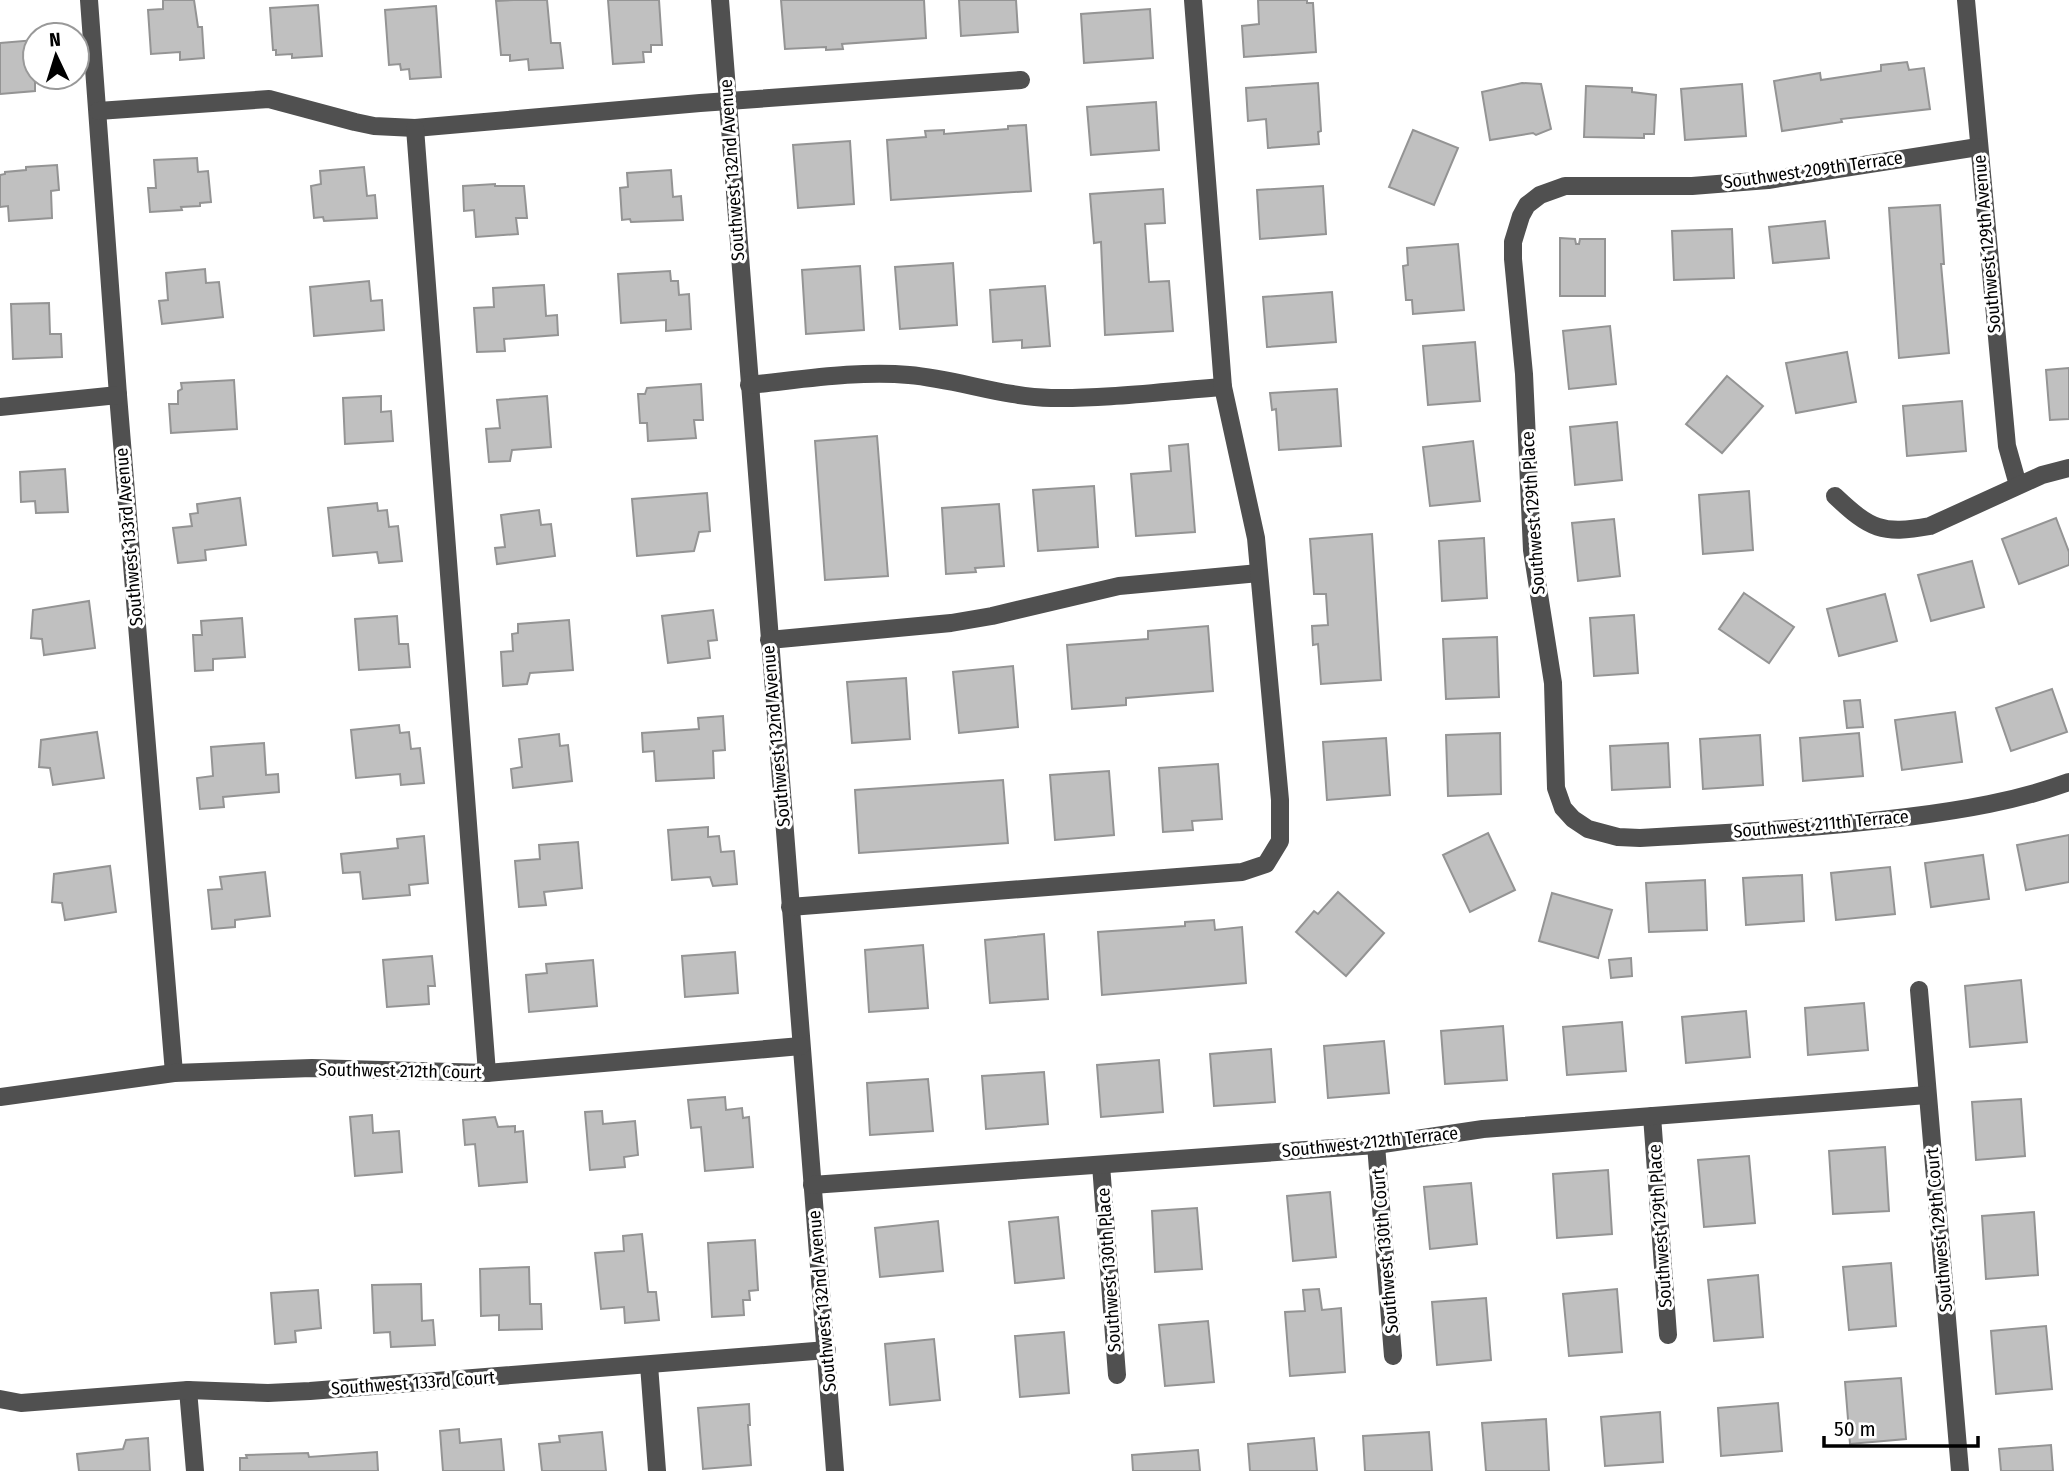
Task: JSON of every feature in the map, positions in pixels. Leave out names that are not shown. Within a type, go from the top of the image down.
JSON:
[{"type":"street","name":"Southwest 133rd Avenue","points":[[89,0],[118,396],[174,1073]]},
{"type":"street","name":"Southwest 132nd Avenue","points":[[720,0],[835,1471]]},
{"type":"street","points":[[790,907],[1241,872],[1266,864],[1280,841],[1281,822],[1253,517],[1223,387],[1193,0]]},
{"type":"street","name":"Southwest 129th Avenue","points":[[1966,0],[2007,446],[2018,485]]},
{"type":"street","points":[[98,111],[268,99],[374,126],[415,128],[726,101],[1021,80]]},
{"type":"street","points":[[415,128],[487,1073]]},
{"type":"street","name":"Southwest 209th Terrace","points":[[1527,205],[1555,188],[1576,185],[1692,186],[1768,180],[1978,147]]},
{"type":"street","name":"Southwest 129th Place","points":[[1527,205],[1516,227],[1513,250],[1524,374],[1530,525],[1537,589],[1553,683],[1556,788],[1563,808],[1573,819]]},
{"type":"street","points":[[749,384],[907,374],[1020,396],[1051,398],[1223,387]]},
{"type":"street","points":[[0,407],[118,396]]},
{"type":"street","points":[[1835,496],[1860,520],[1873,526],[1900,531],[1930,526],[2018,485],[2069,468]]},
{"type":"street","points":[[768,640],[951,622],[1119,586],[1259,573]]},
{"type":"street","name":"Southwest 211th Terrace","points":[[1573,819],[1602,834],[1640,838],[1836,826],[1974,807],[2069,782]]},
{"type":"street","name":"Southwest 129th Court","points":[[1919,990],[1960,1471]]},
{"type":"street","name":"Southwest 212th Court","points":[[0,1097],[174,1073],[312,1068],[487,1073],[801,1046]]},
{"type":"street","name":"Southwest 212th Terrace","points":[[813,1185],[1376,1145],[1483,1129],[1927,1095]]},
{"type":"street","name":"Southwest 129th Place","points":[[1652,1116],[1668,1335]]},
{"type":"street","name":"Southwest 130th Court","points":[[1376,1145],[1393,1356]]},
{"type":"street","name":"Southwest 130th Place","points":[[1101,1165],[1117,1375]]},
{"type":"street","name":"Southwest 133rd Court","points":[[0,1399],[21,1403],[188,1390],[268,1393],[310,1391],[827,1350]]},
{"type":"street","points":[[649,1365],[657,1471]]},
{"type":"street","points":[[188,1390],[195,1471]]},
{"type":"building","points":[[163,0],[194,0],[198,27],[202,27],[204,58],[180,60],[180,52],[151,54],[148,10],[163,9]]},
{"type":"building","points":[[547,0],[551,43],[560,43],[563,68],[529,70],[528,59],[510,61],[510,55],[501,55],[496,1]]},
{"type":"building","points":[[608,0],[659,0],[662,45],[651,45],[651,52],[643,52],[644,62],[613,64]]},
{"type":"building","points":[[781,0],[924,0],[926,38],[842,44],[843,49],[785,49]]},
{"type":"building","points":[[959,0],[1016,0],[1018,32],[961,36]]},
{"type":"building","points":[[1258,0],[1307,0],[1307,3],[1313,3],[1316,52],[1244,57],[1242,26],[1259,24]]},
{"type":"building","points":[[318,5],[322,56],[292,58],[292,54],[276,55],[276,50],[273,50],[270,8]]},
{"type":"building","points":[[436,6],[441,77],[410,79],[409,69],[401,70],[400,64],[389,65],[385,10]]},
{"type":"building","points":[[1150,9],[1153,58],[1084,63],[1081,14]]},
{"type":"building","points":[[21,41],[21,91],[35,91],[0,94],[0,43]]},
{"type":"building","points":[[1907,62],[1909,70],[1924,68],[1930,109],[1841,119],[1842,122],[1782,131],[1774,81],[1820,73],[1821,80],[1881,71],[1881,65]]},
{"type":"building","points":[[1318,83],[1321,131],[1318,132],[1319,144],[1268,148],[1266,119],[1248,121],[1246,88]]},
{"type":"building","points":[[1522,83],[1541,84],[1551,129],[1536,135],[1533,133],[1490,140],[1482,92]]},
{"type":"building","points":[[1742,84],[1746,136],[1685,140],[1681,89]]},
{"type":"building","points":[[1586,86],[1632,88],[1632,92],[1656,95],[1654,134],[1644,134],[1644,138],[1584,137]]},
{"type":"building","points":[[1156,102],[1159,150],[1091,155],[1087,107]]},
{"type":"building","points":[[1026,125],[1031,191],[891,200],[887,140],[926,137],[925,131],[944,130],[944,134]]},
{"type":"building","points":[[1413,130],[1458,148],[1434,205],[1389,187]]},
{"type":"building","points":[[850,141],[854,204],[798,208],[793,145]]},
{"type":"building","points":[[197,158],[198,172],[208,171],[211,202],[200,203],[200,206],[181,207],[182,210],[150,212],[148,188],[156,188],[154,160]]},
{"type":"building","points":[[57,165],[59,190],[51,191],[52,218],[9,221],[8,206],[0,207],[0,175],[26,170],[26,167]]},
{"type":"building","points":[[364,167],[367,196],[375,195],[377,218],[324,221],[323,217],[314,218],[311,186],[321,184],[320,171]]},
{"type":"building","points":[[671,170],[673,197],[681,196],[683,220],[622,220],[620,188],[628,187],[627,173]]},
{"type":"building","points":[[463,186],[524,186],[527,218],[516,218],[518,234],[476,237],[474,210],[464,211]]},
{"type":"building","points":[[1323,186],[1326,234],[1260,239],[1257,190]]},
{"type":"building","points":[[1163,189],[1165,223],[1145,224],[1149,282],[1169,281],[1173,331],[1105,335],[1101,242],[1094,243],[1090,194]]},
{"type":"building","points":[[1940,205],[1944,264],[1941,264],[1949,353],[1899,358],[1889,208]]},
{"type":"building","points":[[1825,221],[1829,258],[1773,263],[1769,227]]},
{"type":"building","points":[[1732,229],[1734,278],[1674,280],[1672,231]]},
{"type":"building","points":[[1560,238],[1575,239],[1576,244],[1579,244],[1580,239],[1605,239],[1605,296],[1560,296]]},
{"type":"building","points":[[1458,244],[1464,310],[1413,314],[1412,300],[1406,300],[1403,266],[1408,265],[1407,248]]},
{"type":"building","points":[[953,263],[957,325],[900,329],[895,267]]},
{"type":"building","points":[[860,266],[864,330],[806,334],[802,270]]},
{"type":"building","points":[[205,269],[206,283],[219,282],[223,317],[162,324],[159,301],[168,300],[166,273]]},
{"type":"building","points":[[670,271],[671,281],[678,281],[679,295],[689,294],[691,329],[666,331],[666,320],[621,323],[618,274]]},
{"type":"building","points":[[369,281],[371,301],[382,300],[384,330],[314,336],[310,287]]},
{"type":"building","points":[[544,285],[546,316],[557,315],[558,335],[504,339],[505,351],[477,352],[474,308],[494,307],[493,288]]},
{"type":"building","points":[[1045,286],[1050,346],[1022,348],[1022,340],[993,342],[990,290]]},
{"type":"building","points":[[1332,292],[1336,342],[1267,347],[1263,297]]},
{"type":"building","points":[[49,303],[50,334],[61,334],[62,357],[13,359],[11,304]]},
{"type":"building","points":[[1610,326],[1616,384],[1569,389],[1563,331]]},
{"type":"building","points":[[1475,342],[1480,401],[1428,405],[1423,346]]},
{"type":"building","points":[[1847,352],[1856,402],[1796,413],[1786,363]]},
{"type":"building","points":[[2069,368],[2069,419],[2050,420],[2046,370]]},
{"type":"building","points":[[1727,376],[1763,406],[1722,453],[1686,424]]},
{"type":"building","points":[[234,380],[237,429],[171,433],[169,404],[178,404],[181,383]]},
{"type":"building","points":[[701,384],[703,420],[694,420],[696,438],[648,441],[647,423],[640,423],[638,394],[645,394],[647,388]]},
{"type":"building","points":[[1337,389],[1341,446],[1279,450],[1276,409],[1272,410],[1270,393]]},
{"type":"building","points":[[381,396],[381,412],[391,411],[393,441],[345,444],[343,398]]},
{"type":"building","points":[[547,396],[551,447],[512,450],[510,461],[489,462],[486,429],[500,428],[497,400]]},
{"type":"building","points":[[1962,401],[1966,451],[1907,456],[1903,406]]},
{"type":"building","points":[[1617,422],[1622,480],[1575,485],[1570,427]]},
{"type":"building","points":[[877,436],[888,576],[825,580],[815,441]]},
{"type":"building","points":[[1473,441],[1480,501],[1430,506],[1423,447]]},
{"type":"building","points":[[1188,444],[1195,532],[1136,536],[1131,474],[1171,471],[1169,446]]},
{"type":"building","points":[[65,469],[68,512],[36,513],[35,501],[21,502],[20,472]]},
{"type":"building","points":[[1094,486],[1098,547],[1038,551],[1033,490]]},
{"type":"building","points":[[1749,491],[1753,550],[1703,554],[1699,495]]},
{"type":"building","points":[[707,493],[710,531],[699,532],[694,551],[637,556],[632,499]]},
{"type":"building","points":[[240,498],[246,545],[205,550],[206,560],[178,563],[173,528],[192,526],[190,514],[198,513],[197,504]]},
{"type":"building","points":[[377,503],[378,511],[387,510],[389,527],[398,526],[402,561],[379,563],[377,552],[333,556],[328,508]]},
{"type":"building","points":[[999,504],[1004,566],[975,568],[976,572],[946,574],[942,508]]},
{"type":"building","points":[[539,510],[541,525],[551,524],[555,556],[497,564],[495,548],[505,547],[501,515]]},
{"type":"building","points":[[2056,518],[2069,552],[2069,565],[2019,584],[2002,539]]},
{"type":"building","points":[[1614,519],[1620,576],[1578,581],[1572,523]]},
{"type":"building","points":[[1372,534],[1381,680],[1321,684],[1318,644],[1313,645],[1312,626],[1328,625],[1326,594],[1314,594],[1310,539]]},
{"type":"building","points":[[1484,538],[1487,598],[1442,601],[1439,541]]},
{"type":"building","points":[[1972,561],[1984,607],[1931,621],[1918,575]]},
{"type":"building","points":[[1744,593],[1794,627],[1769,663],[1719,629]]},
{"type":"building","points":[[1885,594],[1897,641],[1839,656],[1827,609]]},
{"type":"building","points":[[89,601],[95,648],[44,655],[42,639],[31,638],[33,610]]},
{"type":"building","points":[[713,610],[717,640],[708,641],[710,658],[668,663],[662,616]]},
{"type":"building","points":[[1634,615],[1638,673],[1594,676],[1590,618]]},
{"type":"building","points":[[397,616],[399,644],[408,644],[410,667],[359,670],[355,619]]},
{"type":"building","points":[[242,618],[245,657],[213,659],[213,670],[195,671],[193,635],[202,635],[201,621]]},
{"type":"building","points":[[569,620],[573,670],[530,673],[527,684],[503,686],[501,652],[513,651],[512,634],[518,633],[518,624]]},
{"type":"building","points":[[1208,626],[1213,691],[1126,698],[1126,705],[1072,709],[1067,645],[1148,639],[1148,631]]},
{"type":"building","points":[[1497,637],[1499,697],[1446,699],[1443,639]]},
{"type":"building","points":[[1013,666],[1018,727],[959,733],[953,672]]},
{"type":"building","points":[[906,678],[910,739],[852,743],[847,682]]},
{"type":"building","points":[[2052,689],[2067,732],[2011,751],[1996,708]]},
{"type":"building","points":[[1860,700],[1863,727],[1847,728],[1844,701]]},
{"type":"building","points":[[1955,712],[1962,762],[1902,770],[1895,720]]},
{"type":"building","points":[[723,716],[725,750],[713,751],[714,778],[656,781],[654,751],[643,752],[642,733],[699,729],[698,718]]},
{"type":"building","points":[[399,725],[400,733],[409,732],[411,749],[420,748],[424,783],[401,785],[400,774],[356,778],[351,730]]},
{"type":"building","points":[[97,732],[104,778],[53,785],[50,768],[39,767],[41,740]]},
{"type":"building","points":[[1500,733],[1501,794],[1448,796],[1446,735]]},
{"type":"building","points":[[1859,733],[1863,776],[1803,781],[1800,738]]},
{"type":"building","points":[[559,734],[560,746],[568,745],[572,781],[513,788],[511,769],[522,767],[519,739]]},
{"type":"building","points":[[1760,735],[1763,785],[1703,789],[1700,739]]},
{"type":"building","points":[[1386,738],[1390,795],[1327,800],[1323,742]]},
{"type":"building","points":[[264,743],[266,775],[278,774],[279,792],[223,797],[224,807],[200,809],[197,778],[213,776],[211,747]]},
{"type":"building","points":[[1668,743],[1670,787],[1612,790],[1610,746]]},
{"type":"building","points":[[1218,764],[1222,819],[1192,821],[1193,830],[1163,832],[1159,768]]},
{"type":"building","points":[[1109,771],[1114,835],[1055,840],[1050,775]]},
{"type":"building","points":[[1003,780],[1008,843],[859,853],[855,790]]},
{"type":"building","points":[[708,827],[708,837],[719,836],[721,852],[734,851],[737,884],[713,886],[710,877],[672,880],[668,830]]},
{"type":"building","points":[[1488,833],[1515,890],[1470,912],[1443,855]]},
{"type":"building","points":[[2069,835],[2069,882],[2026,890],[2017,845]]},
{"type":"building","points":[[424,836],[428,883],[409,885],[410,895],[363,899],[360,872],[343,873],[341,854],[398,848],[397,839]]},
{"type":"building","points":[[578,842],[582,888],[544,892],[546,905],[519,907],[515,861],[540,859],[539,845]]},
{"type":"building","points":[[1983,855],[1989,899],[1931,907],[1925,863]]},
{"type":"building","points":[[110,866],[116,912],[65,920],[62,903],[52,902],[54,874]]},
{"type":"building","points":[[1890,867],[1895,914],[1836,920],[1831,873]]},
{"type":"building","points":[[265,872],[270,916],[235,920],[235,927],[212,929],[208,890],[222,889],[220,877]]},
{"type":"building","points":[[1802,875],[1804,921],[1746,925],[1743,878]]},
{"type":"building","points":[[1705,880],[1707,930],[1649,932],[1646,883]]},
{"type":"building","points":[[1338,892],[1384,933],[1346,976],[1296,932],[1314,911],[1318,914]]},
{"type":"building","points":[[1552,893],[1612,910],[1598,958],[1539,941]]},
{"type":"building","points":[[1214,920],[1215,930],[1242,927],[1246,983],[1102,995],[1098,932],[1185,926],[1185,922]]},
{"type":"building","points":[[1044,934],[1048,999],[990,1003],[985,940]]},
{"type":"building","points":[[923,945],[928,1008],[869,1012],[865,950]]},
{"type":"building","points":[[735,952],[738,993],[685,997],[682,956]]},
{"type":"building","points":[[432,956],[435,986],[428,986],[429,1004],[387,1007],[383,960]]},
{"type":"building","points":[[1631,958],[1632,976],[1611,978],[1609,960]]},
{"type":"building","points":[[593,960],[597,1006],[529,1012],[526,975],[547,973],[546,964]]},
{"type":"building","points":[[2021,980],[2027,1042],[1970,1047],[1965,986]]},
{"type":"building","points":[[1864,1003],[1868,1050],[1808,1055],[1805,1008]]},
{"type":"building","points":[[1746,1011],[1750,1057],[1686,1063],[1682,1017]]},
{"type":"building","points":[[1622,1022],[1626,1071],[1567,1075],[1563,1027]]},
{"type":"building","points":[[1503,1026],[1507,1080],[1445,1084],[1441,1031]]},
{"type":"building","points":[[1384,1041],[1389,1093],[1328,1098],[1324,1046]]},
{"type":"building","points":[[1271,1049],[1275,1102],[1214,1106],[1210,1054]]},
{"type":"building","points":[[1159,1060],[1163,1112],[1101,1117],[1097,1065]]},
{"type":"building","points":[[1044,1072],[1048,1124],[986,1129],[982,1076]]},
{"type":"building","points":[[928,1079],[933,1131],[870,1135],[867,1083]]},
{"type":"building","points":[[725,1097],[726,1110],[742,1108],[743,1118],[749,1117],[753,1167],[705,1171],[701,1127],[691,1128],[688,1100]]},
{"type":"building","points":[[2021,1099],[2025,1156],[1976,1160],[1972,1102]]},
{"type":"building","points":[[602,1111],[603,1124],[635,1121],[638,1155],[624,1157],[625,1167],[590,1170],[585,1112]]},
{"type":"building","points":[[372,1115],[373,1133],[399,1131],[402,1172],[355,1176],[350,1117]]},
{"type":"building","points":[[495,1117],[498,1127],[515,1126],[515,1132],[523,1131],[527,1182],[479,1186],[475,1144],[465,1145],[463,1120]]},
{"type":"building","points":[[1885,1147],[1889,1211],[1833,1214],[1829,1151]]},
{"type":"building","points":[[1749,1156],[1755,1223],[1704,1227],[1698,1160]]},
{"type":"building","points":[[1608,1170],[1612,1234],[1557,1238],[1553,1174]]},
{"type":"building","points":[[1471,1183],[1477,1244],[1430,1249],[1424,1187]]},
{"type":"building","points":[[1330,1192],[1336,1257],[1293,1261],[1287,1196]]},
{"type":"building","points":[[1197,1208],[1202,1269],[1155,1272],[1152,1211]]},
{"type":"building","points":[[2034,1212],[2038,1275],[1986,1279],[1982,1216]]},
{"type":"building","points":[[1058,1217],[1064,1278],[1015,1283],[1009,1222]]},
{"type":"building","points":[[938,1221],[943,1271],[880,1277],[875,1228]]},
{"type":"building","points":[[642,1234],[648,1292],[656,1292],[659,1320],[625,1323],[624,1307],[601,1309],[595,1253],[624,1251],[623,1236]]},
{"type":"building","points":[[755,1240],[758,1290],[749,1291],[750,1300],[743,1300],[744,1315],[712,1317],[708,1243]]},
{"type":"building","points":[[1891,1263],[1896,1326],[1849,1330],[1843,1267]]},
{"type":"building","points":[[529,1267],[530,1304],[541,1304],[542,1329],[499,1330],[499,1315],[481,1316],[480,1269]]},
{"type":"building","points":[[1758,1275],[1763,1337],[1714,1341],[1708,1280]]},
{"type":"building","points":[[421,1284],[422,1321],[433,1320],[435,1345],[391,1347],[390,1332],[374,1333],[372,1285]]},
{"type":"building","points":[[1319,1289],[1322,1310],[1341,1308],[1345,1372],[1290,1376],[1285,1312],[1305,1311],[1303,1290]]},
{"type":"building","points":[[1617,1289],[1622,1352],[1569,1356],[1563,1294]]},
{"type":"building","points":[[318,1290],[321,1328],[295,1331],[296,1342],[275,1344],[271,1293]]},
{"type":"building","points":[[1486,1298],[1491,1360],[1437,1365],[1432,1302]]},
{"type":"building","points":[[1208,1321],[1214,1382],[1165,1386],[1159,1325]]},
{"type":"building","points":[[2046,1326],[2052,1389],[1996,1394],[1991,1331]]},
{"type":"building","points":[[1064,1332],[1069,1393],[1020,1397],[1015,1336]]},
{"type":"building","points":[[934,1339],[940,1400],[890,1405],[885,1344]]},
{"type":"building","points":[[1901,1378],[1906,1439],[1850,1444],[1845,1382]]},
{"type":"building","points":[[1778,1403],[1782,1451],[1721,1456],[1718,1408]]},
{"type":"building","points":[[749,1404],[751,1465],[703,1469],[698,1408]]},
{"type":"building","points":[[1660,1412],[1663,1462],[1605,1466],[1601,1417]]},
{"type":"building","points":[[1546,1419],[1549,1471],[1486,1471],[1482,1423]]},
{"type":"building","points":[[459,1429],[460,1443],[501,1439],[504,1471],[443,1471],[440,1431]]},
{"type":"building","points":[[602,1432],[606,1471],[542,1471],[539,1444],[560,1442],[559,1436]]},
{"type":"building","points":[[1429,1432],[1432,1471],[1365,1471],[1363,1436]]},
{"type":"building","points":[[148,1438],[150,1471],[79,1471],[77,1454],[123,1449],[126,1440]]},
{"type":"building","points":[[1314,1438],[1317,1471],[1250,1471],[1248,1444]]},
{"type":"building","points":[[2051,1445],[2053,1471],[2001,1471],[1999,1449]]},
{"type":"building","points":[[1198,1450],[1200,1471],[1133,1471],[1132,1455]]},
{"type":"building","points":[[377,1452],[378,1471],[240,1471],[240,1458],[247,1458],[246,1455],[308,1453],[309,1457]]}]
